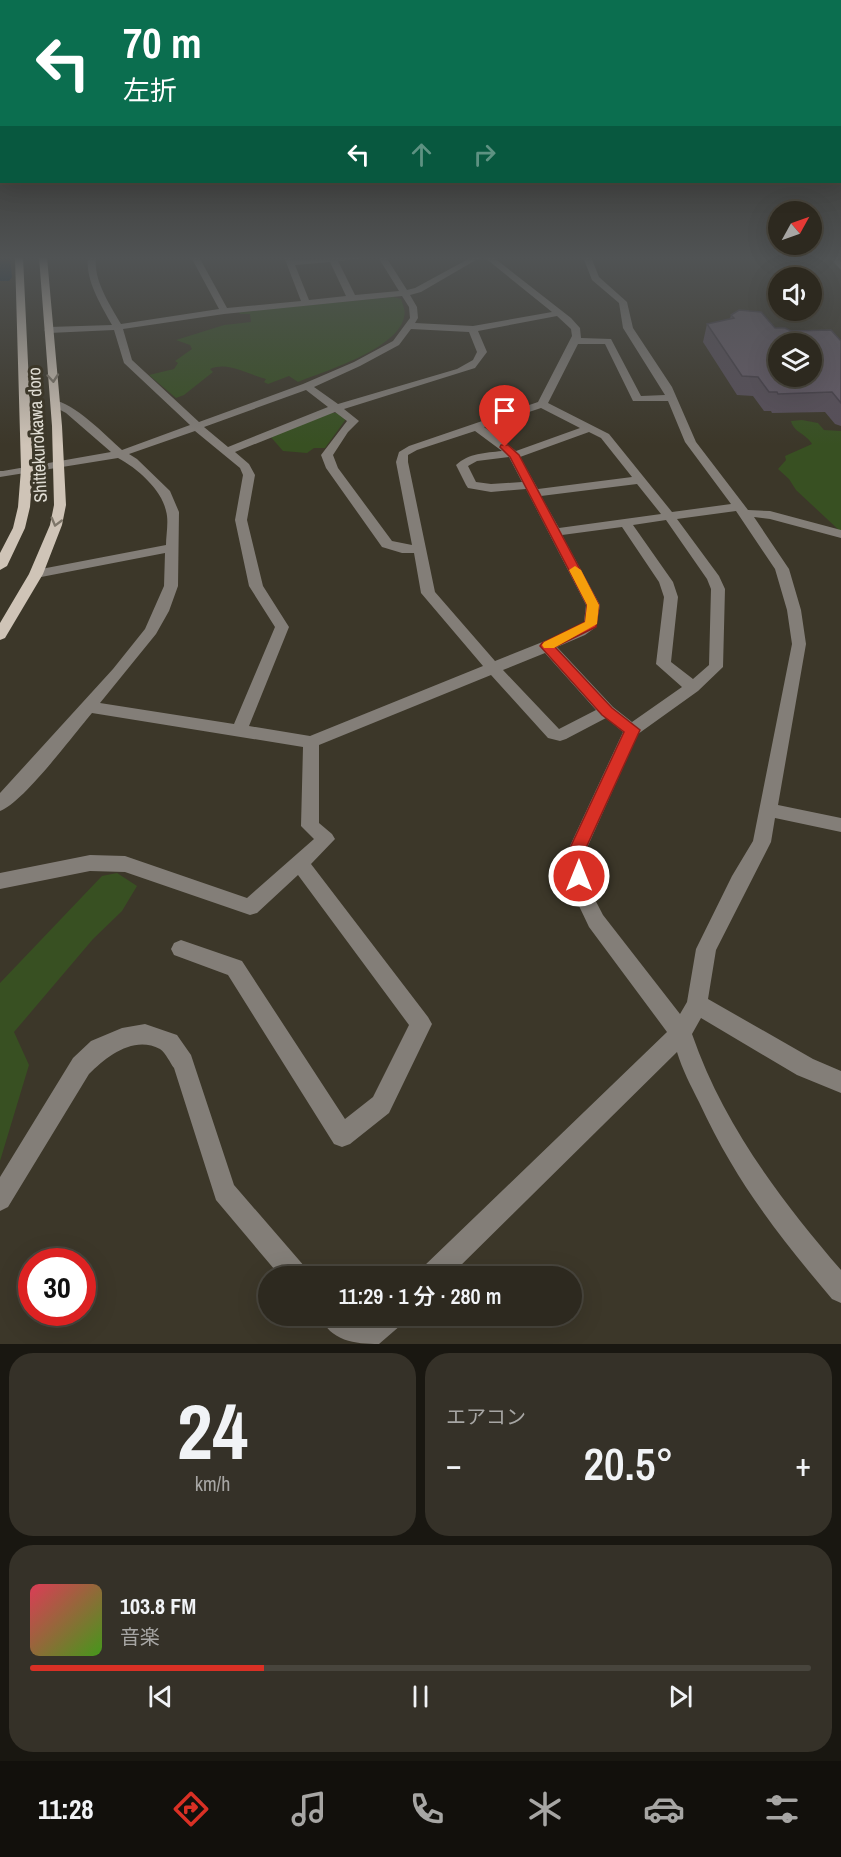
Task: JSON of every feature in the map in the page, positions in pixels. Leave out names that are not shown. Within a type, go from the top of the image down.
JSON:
[{"type":"main road","name":"Shittekurokawa doro","points":[[0,566],[19,528],[24,507],[27,469],[21,320]]},
{"type":"main road","name":"Shittekurokawa doro","points":[[0,635],[36,574],[56,525],[60,505],[48,320]]},
{"type":"street","points":[[114,320],[128,361],[197,427],[245,466],[249,475],[241,520],[256,586],[282,627],[238,729]]},
{"type":"street","points":[[49,330],[118,327],[166,320]]},
{"type":"street","points":[[3,474],[120,454],[307,386],[357,364],[396,343],[413,320]]},
{"type":"street","points":[[410,326],[473,329],[523,320]]},
{"type":"street","points":[[566,320],[575,328],[577,336],[543,404],[413,448],[404,454],[402,462],[428,593],[554,734],[560,735],[607,711]]},
{"type":"street","points":[[442,1266],[681,1033],[697,1004],[706,949],[739,882],[762,842],[799,644],[794,610],[782,569],[691,442],[672,398],[628,328],[626,320]]},
{"type":"street","points":[[226,452],[292,423],[403,385],[454,373],[475,365],[482,352],[477,334],[473,329]]},
{"type":"street","points":[[574,340],[608,341],[637,399],[672,398]]},
{"type":"street","points":[[307,386],[354,421],[344,430],[327,455],[332,468],[387,544],[402,549],[418,549]]},
{"type":"street","points":[[0,804],[20,785],[151,631],[162,611],[171,586],[173,512],[166,494],[133,460],[120,454],[70,411],[55,403]]},
{"type":"street","points":[[543,404],[605,436],[669,516],[714,579],[718,589],[716,667],[693,687],[632,730],[578,848],[580,889],[596,921],[681,1033],[689,1057],[718,1120],[752,1178],[784,1223],[841,1290]]},
{"type":"street","points":[[88,707],[311,742],[580,632],[591,624],[593,605],[513,454],[477,427]]},
{"type":"street","points":[[590,428],[513,454],[474,458],[462,465],[472,485],[491,488],[532,489],[640,480]]},
{"type":"street","points":[[555,532],[669,516],[740,510],[770,515],[841,534]]},
{"type":"street","points":[[625,522],[666,582],[671,597],[663,664],[693,687]]},
{"type":"street","points":[[36,574],[171,548]]},
{"type":"street","points":[[547,646],[607,711],[632,730]]},
{"type":"street","points":[[0,881],[90,863],[125,864],[250,907],[326,838],[310,826],[311,742]]},
{"type":"street","points":[[768,810],[841,825]]},
{"type":"street","points":[[181,949],[235,968],[342,1136],[381,1105],[421,1024],[300,864]]},
{"type":"street","points":[[697,1004],[805,1067],[841,1082]]},
{"type":"street","points":[[0,1200],[81,1066],[99,1049],[122,1038],[145,1034],[169,1042],[183,1063],[224,1192],[287,1266]]},
{"type":"street","points":[[343,1326],[378,1331]]},
{"type":"green space","points":[[251,320],[403,320],[399,329],[375,349],[298,382],[289,376],[268,384],[264,382],[266,379],[231,368],[217,367],[210,369],[213,372],[184,395],[176,398],[149,375],[174,369],[178,363],[175,361],[192,349],[190,345],[176,340],[224,325],[251,322]]},
{"type":"green space","points":[[329,413],[337,413],[346,419],[325,448],[314,448],[307,453],[283,451],[270,436]]},
{"type":"green space","points":[[802,420],[818,423],[824,430],[841,431],[841,532],[796,490],[789,479],[778,469],[786,460],[785,456],[812,444],[791,421]]},
{"type":"green space","points":[[117,873],[137,886],[122,911],[93,939],[14,1032],[29,1065],[0,1161],[0,983],[102,876]]},
{"type":"building","points":[[726,320],[768,320],[775,328],[785,328],[791,331],[831,330],[841,341],[841,403],[832,392],[778,394],[769,392],[758,377],[742,376],[707,324]]},
{"type":"slow traffic","points":[[549,645],[580,632],[591,624],[593,605],[575,570]]},
{"type":"route","points":[[505,447],[514,455],[593,605],[591,624],[580,632],[547,646],[607,711],[632,730],[578,848],[579,876]]}]
